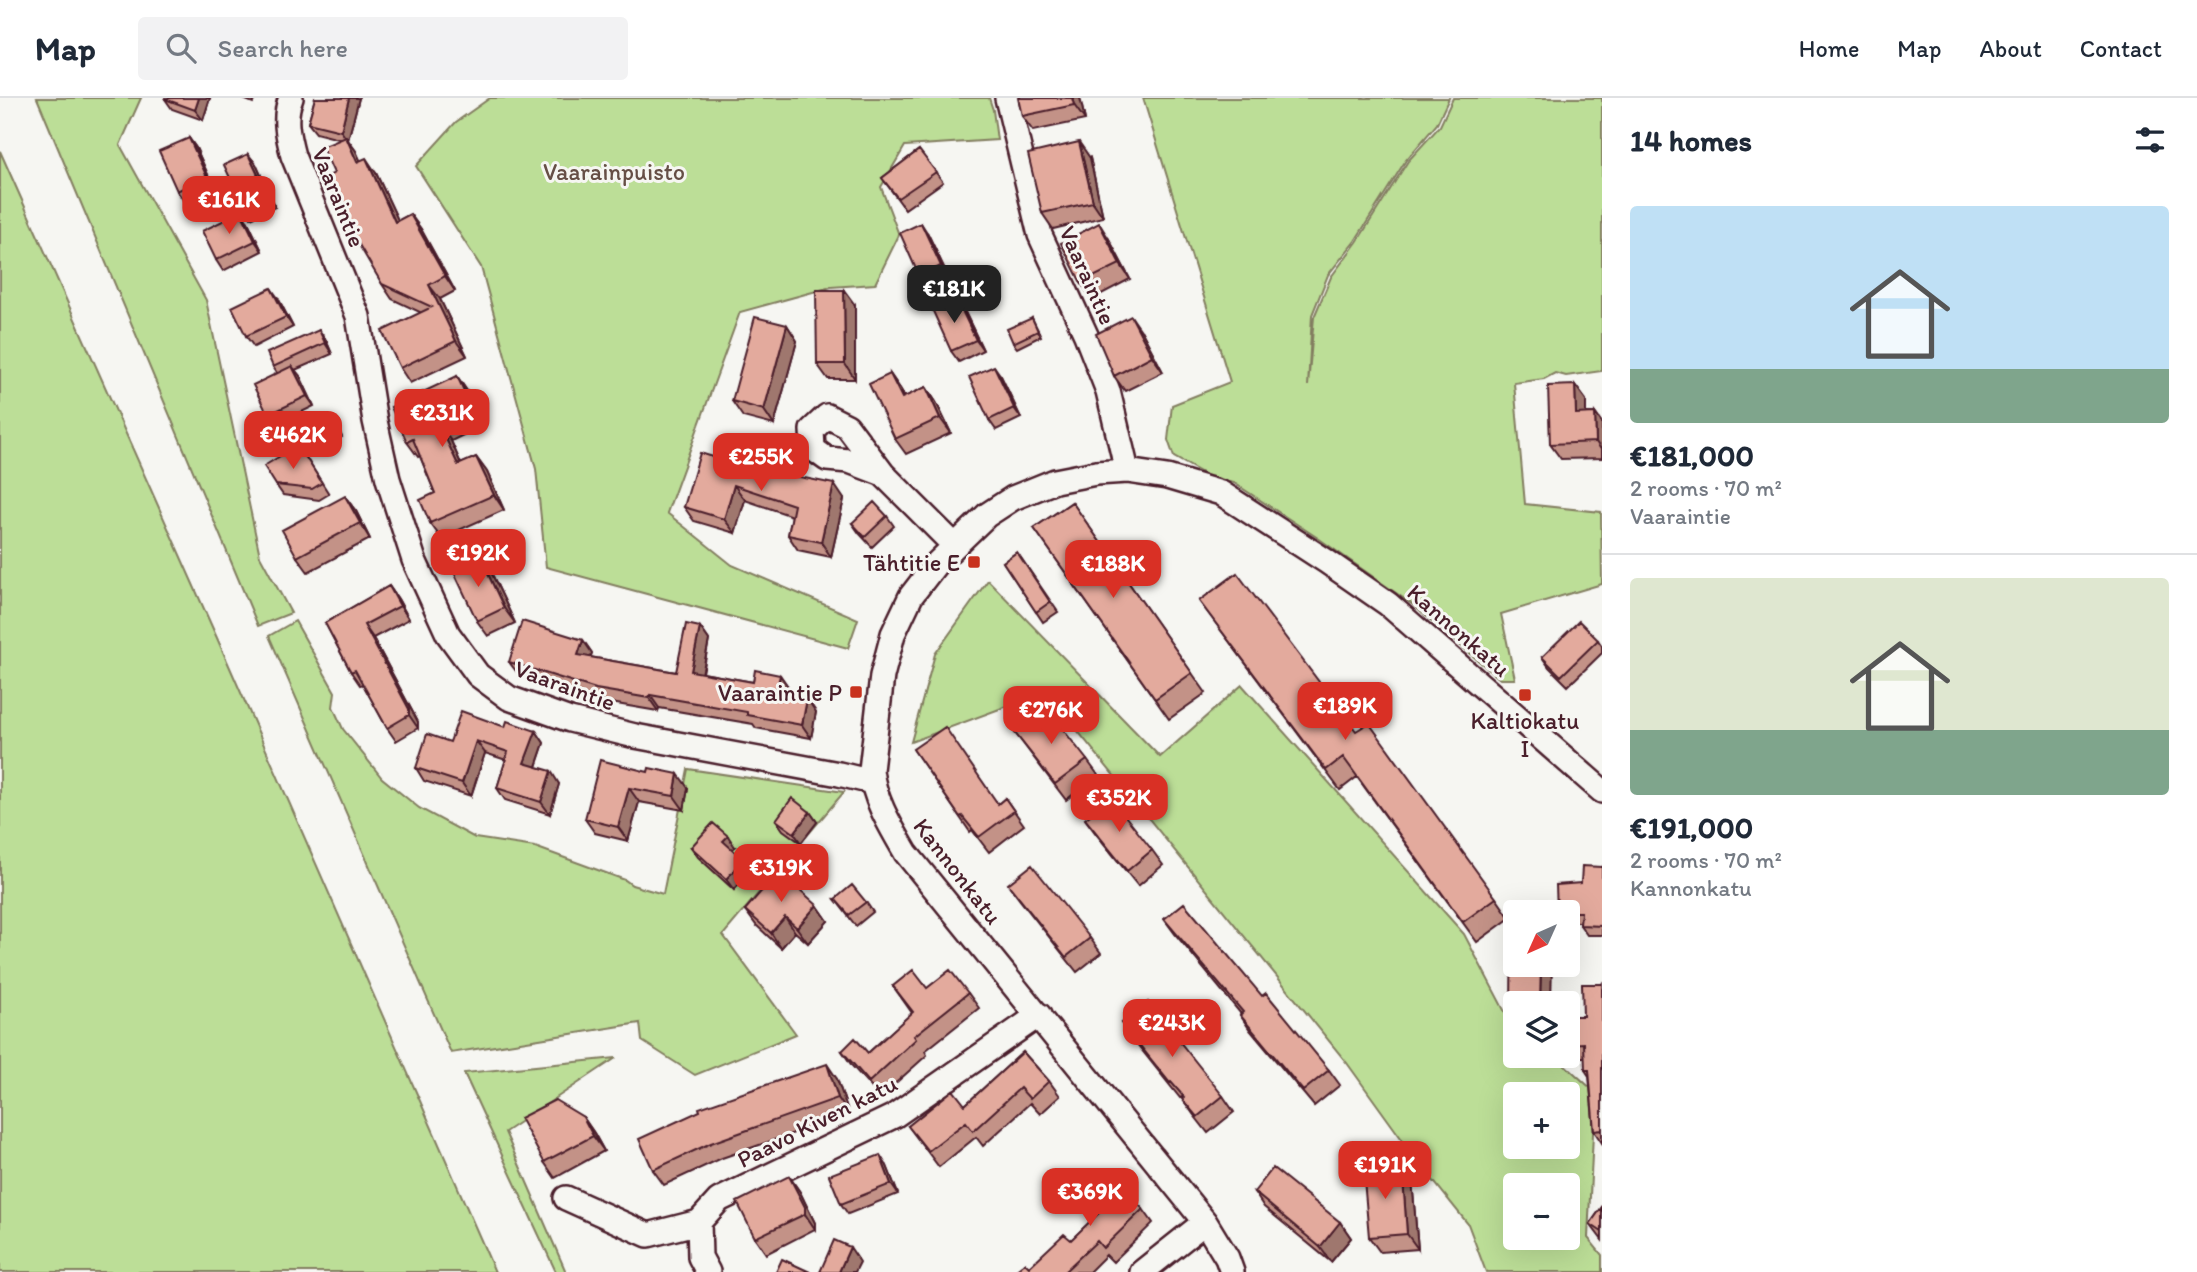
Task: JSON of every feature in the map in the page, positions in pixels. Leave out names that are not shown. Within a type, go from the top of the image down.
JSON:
[{"type":"street","name":"Vaaraintie","points":[[291,98],[287,107],[287,132],[293,156],[358,316],[375,421],[392,490],[414,560],[448,634],[478,675],[509,698],[570,720],[635,736],[872,782]]},
{"type":"street","name":"Vaaraintie","points":[[1007,98],[1040,235],[1086,335],[1108,391],[1127,471]]},
{"type":"street","name":"Kannonkatu","points":[[1232,1272],[1227,1258],[1205,1222],[906,853],[886,818],[872,782],[871,770],[882,676],[893,634],[911,596],[954,545],[987,516],[1013,498],[1055,481],[1096,473],[1127,471],[1167,477],[1221,493],[1388,604],[1598,779]]},
{"type":"street","points":[[883,474],[954,545]]},
{"type":"street","name":"Paavo Kiven katu","points":[[699,1222],[719,1200],[894,1116],[1039,1015]]},
{"type":"street","points":[[566,1198],[648,1235],[699,1222],[700,1257],[708,1272]]},
{"type":"street","points":[[1142,1272],[1205,1222]]},
{"type":"green space","points":[[37,98],[141,98],[120,145],[206,300],[260,556],[291,613],[258,626]]},
{"type":"green space","name":"Vaarainpuisto","points":[[490,98],[989,98],[997,140],[905,146],[881,187],[899,235],[875,284],[831,287],[740,312],[667,513],[732,565],[858,619],[848,648],[546,567],[536,469],[481,267],[416,166],[456,122]]},
{"type":"green space","points":[[1143,98],[1449,98],[1437,124],[1406,160],[1355,241],[1328,275],[1312,315],[1308,386],[1314,317],[1331,277],[1357,242],[1408,161],[1440,126],[1453,98],[1602,98],[1602,371],[1566,376],[1555,373],[1544,379],[1514,383],[1525,504],[1601,512],[1602,584],[1501,614],[1515,679],[1500,679],[1413,605],[1234,483],[1213,479],[1174,457],[1168,440],[1172,405],[1230,382]]},
{"type":"green space","points":[[0,151],[217,638],[495,1272],[0,1272]]},
{"type":"green space","points":[[988,580],[1160,757],[1242,685],[1464,934],[1503,1008],[1503,1068],[1568,1068],[1595,1092],[1588,1238],[1602,1255],[1602,1272],[1486,1272],[1468,1224],[1419,1163],[1347,1063],[1064,714],[1029,698],[911,742],[935,654]]},
{"type":"green space","points":[[295,621],[335,692],[333,707],[343,729],[382,778],[419,808],[475,838],[535,847],[625,880],[632,885],[663,894],[688,769],[844,792],[723,935],[796,1034],[695,1075],[642,1041],[640,1023],[451,1053],[269,636]]},
{"type":"green space","points":[[616,1058],[505,1132],[566,1272],[556,1272],[464,1073]]},
{"type":"building","points":[[165,98],[199,98],[195,110]]},
{"type":"building","points":[[315,98],[349,98],[341,131],[308,123]]},
{"type":"building","points":[[1018,98],[1072,98],[1074,105],[1022,116]]},
{"type":"building","points":[[346,137],[357,162],[366,158],[395,222],[410,214],[445,276],[429,285],[456,341],[400,368],[382,331],[432,307],[382,284],[345,221],[325,178],[334,173],[322,147]]},
{"type":"building","points":[[189,138],[207,177],[177,191],[159,151]]},
{"type":"building","points":[[1079,142],[1093,202],[1042,213],[1028,154]]},
{"type":"building","points":[[919,150],[936,172],[898,198],[882,178]]},
{"type":"building","points":[[248,154],[268,196],[244,208],[224,165]]},
{"type":"building","points":[[241,212],[255,241],[216,260],[202,231]]},
{"type":"building","points":[[921,223],[941,266],[919,276],[900,233]]},
{"type":"building","points":[[1099,223],[1120,264],[1081,283],[1061,243]]},
{"type":"building","points":[[271,288],[286,317],[246,336],[232,307]]},
{"type":"building","points":[[816,290],[844,290],[845,364],[817,364]]},
{"type":"building","points":[[956,298],[976,340],[951,351],[932,309]]},
{"type":"building","points":[[1131,316],[1152,356],[1114,376],[1096,334]]},
{"type":"building","points":[[755,317],[787,325],[764,410],[732,401]]},
{"type":"building","points":[[1032,318],[1038,331],[1013,343],[1007,329]]},
{"type":"building","points":[[319,330],[325,343],[273,367],[267,353]]},
{"type":"building","points":[[292,366],[307,396],[268,415],[253,385]]},
{"type":"building","points":[[994,366],[1014,408],[989,420],[969,377]]},
{"type":"building","points":[[890,374],[902,398],[926,387],[940,418],[895,439],[869,384]]},
{"type":"building","points":[[457,376],[473,410],[440,426],[458,465],[476,457],[494,495],[430,523],[420,500],[435,493],[413,439],[407,442],[391,407]]},
{"type":"building","points":[[1575,385],[1576,414],[1595,413],[1596,442],[1550,444],[1548,386]]},
{"type":"building","points":[[332,418],[339,432],[315,443],[309,428]]},
{"type":"building","points":[[298,445],[322,483],[312,489],[276,485],[264,466]]},
{"type":"building","points":[[700,453],[760,471],[762,465],[790,475],[834,484],[821,542],[788,535],[794,505],[734,485],[724,519],[684,507]]},
{"type":"building","points":[[345,496],[360,523],[297,557],[282,530]]},
{"type":"building","points":[[874,502],[887,516],[865,537],[852,523]]},
{"type":"building","points":[[1072,502],[1192,673],[1155,699],[1034,528]]},
{"type":"building","points":[[1017,552],[1050,602],[1036,612],[1003,562]]},
{"type":"building","points":[[480,557],[504,608],[477,621],[453,570]]},
{"type":"building","points":[[1237,573],[1356,731],[1369,723],[1496,898],[1463,922],[1343,757],[1326,770],[1199,601]]},
{"type":"building","points":[[389,586],[400,606],[364,625],[409,709],[409,715],[387,728],[355,670],[351,672],[325,623]]},
{"type":"building","points":[[522,621],[583,640],[578,655],[676,672],[686,624],[700,627],[691,671],[753,682],[755,670],[780,675],[776,693],[807,699],[802,725],[747,715],[747,712],[650,695],[649,698],[596,689],[509,662]]},
{"type":"building","points":[[1579,621],[1598,640],[1561,676],[1542,657]]},
{"type":"building","points":[[1047,709],[1087,760],[1055,784],[1015,733]]},
{"type":"building","points":[[461,711],[505,727],[507,721],[536,731],[524,763],[551,771],[541,802],[497,788],[508,752],[476,741],[462,783],[416,768],[427,734],[450,742]]},
{"type":"building","points":[[945,727],[998,804],[1005,798],[1014,811],[979,837],[962,816],[960,817],[913,749]]},
{"type":"building","points":[[600,760],[648,772],[649,768],[678,774],[674,796],[629,788],[618,827],[585,819]]},
{"type":"building","points":[[792,798],[810,812],[794,833],[776,820]]},
{"type":"building","points":[[1111,798],[1152,850],[1127,871],[1085,819]]},
{"type":"building","points":[[713,823],[728,836],[723,841],[744,860],[726,879],[691,847]]},
{"type":"building","points":[[1032,865],[1090,938],[1066,957],[1008,884]]},
{"type":"building","points":[[1582,866],[1602,867],[1602,926],[1580,925],[1580,900],[1557,900],[1556,885],[1581,883]]},
{"type":"building","points":[[779,871],[817,905],[797,928],[785,917],[771,933],[745,910]]},
{"type":"building","points":[[852,885],[866,902],[849,915],[835,899]]},
{"type":"building","points":[[1184,903],[1262,996],[1266,993],[1329,1070],[1303,1091],[1240,1015],[1243,1012],[1164,919]]},
{"type":"building","points":[[913,970],[927,988],[950,970],[968,993],[914,1036],[916,1039],[869,1082],[842,1051],[855,1038],[868,1053],[913,1012],[893,986]]},
{"type":"building","points":[[1511,977],[1541,977],[1540,991],[1511,991]]},
{"type":"building","points":[[1582,984],[1602,984],[1602,1130],[1594,1131],[1589,1070],[1585,1070],[1584,1043],[1580,1043],[1580,1016],[1583,1016]]},
{"type":"building","points":[[1148,1002],[1223,1096],[1197,1117],[1182,1099],[1184,1097],[1122,1023]]},
{"type":"building","points":[[1023,1052],[1049,1081],[1030,1099],[1020,1088],[973,1131],[966,1122],[928,1151],[908,1126],[953,1090],[965,1105]]},
{"type":"building","points":[[827,1064],[838,1098],[711,1143],[653,1170],[639,1139],[700,1111],[699,1108]]},
{"type":"building","points":[[555,1100],[583,1117],[593,1136],[544,1162],[520,1118]]},
{"type":"building","points":[[880,1155],[891,1184],[841,1204],[829,1175]]},
{"type":"building","points":[[1402,1165],[1407,1234],[1369,1237],[1363,1168]]},
{"type":"building","points":[[1273,1168],[1340,1222],[1320,1247],[1254,1192]]},
{"type":"building","points":[[1107,1173],[1143,1209],[1103,1248],[1097,1241],[1064,1272],[1014,1272],[1025,1263],[1029,1267],[1064,1234],[1071,1240],[1103,1209],[1087,1192]]},
{"type":"building","points":[[789,1176],[805,1207],[805,1214],[755,1238],[737,1202]]},
{"type":"building","points":[[1602,1207],[1602,1232],[1590,1224]]},
{"type":"building","points":[[834,1240],[850,1247],[839,1272],[820,1272]]},
{"type":"building","points":[[782,1259],[810,1272],[776,1272]]},
{"type":"place","name":"Tähtitie E","points":[[974,562]]},
{"type":"place","name":"Vaaraintie P","points":[[856,692]]},
{"type":"place","name":"Kaltiokatu I","points":[[1525,695]]}]
